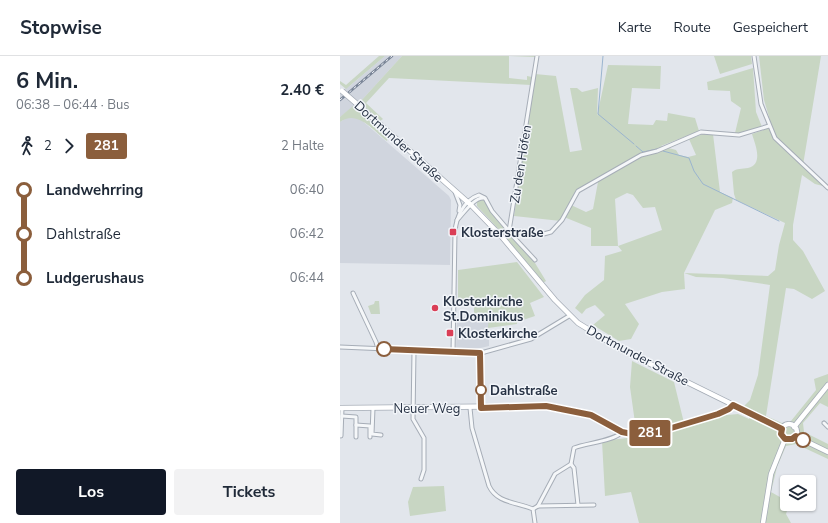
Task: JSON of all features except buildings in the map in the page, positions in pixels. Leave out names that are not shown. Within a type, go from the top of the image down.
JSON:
[{"type":"main road","name":"Dortmunder Straße","points":[[341,90],[470,204],[502,237],[569,316],[594,334],[618,348],[782,429]]},
{"type":"main road","points":[[794,427],[828,385]]},
{"type":"main road","name":"Neuer Weg","points":[[341,408],[481,408],[546,406],[591,415],[622,432],[645,434],[658,432],[718,414],[729,409],[733,405]]},
{"type":"main road","points":[[785,439],[781,434],[782,429],[787,425],[794,427]]},
{"type":"main road","points":[[794,427],[796,436]]},
{"type":"main road","points":[[785,439],[792,439],[796,436]]},
{"type":"main road","points":[[796,436],[828,452]]},
{"type":"main road","points":[[762,523],[771,474],[785,439]]},
{"type":"street","name":"Zu den Höfen","points":[[509,231],[537,56]]},
{"type":"street","points":[[754,56],[761,104],[775,138],[828,188]]},
{"type":"street","points":[[509,231],[540,235],[551,232],[562,220],[578,191],[641,155],[657,151],[702,132],[739,135],[769,126]]},
{"type":"street","points":[[453,353],[455,232],[460,205],[455,192]]},
{"type":"street","name":"Zu den Höfen","points":[[470,204],[473,197],[479,195],[485,198],[492,211],[509,231]]},
{"type":"street","points":[[459,213],[470,204]]},
{"type":"street","points":[[457,220],[470,204]]},
{"type":"street","points":[[509,231],[535,260]]},
{"type":"street","points":[[353,293],[378,349]]},
{"type":"street","points":[[340,347],[480,353],[531,338],[569,316]]},
{"type":"street","points":[[414,351],[413,419],[424,438],[424,470],[421,479]]},
{"type":"street","points":[[480,353],[481,408]]},
{"type":"street","name":"Neuer Weg","points":[[341,408],[341,436]]},
{"type":"street","points":[[370,437],[373,408]]},
{"type":"street","points":[[470,408],[472,428],[489,486],[492,493],[498,498],[533,509],[538,506],[594,505]]},
{"type":"street","points":[[342,416],[356,417],[356,437]]},
{"type":"street","points":[[824,424],[828,427]]},
{"type":"street","points":[[356,425],[371,426]]},
{"type":"street","points":[[371,426],[372,434],[381,435]]},
{"type":"street","points":[[578,505],[574,468],[572,464],[574,448],[586,443],[618,437],[622,432]]},
{"type":"street","points":[[538,506],[555,474],[572,464]]},
{"type":"street","points":[[533,509],[535,523]]},
{"type":"shaded area","points":[[385,56],[402,56],[360,102],[340,117],[340,92],[351,85]]},
{"type":"shaded area","points":[[348,117],[359,118],[449,196],[451,200],[450,265],[340,263],[340,122]]},
{"type":"shaded area","points":[[465,313],[489,313],[489,346],[472,350],[456,349],[457,317],[465,317]]},
{"type":"green space","points":[[379,56],[385,56],[346,89],[340,84],[340,81],[346,85]]},
{"type":"green space","points":[[402,56],[509,56],[509,78],[527,80],[527,76],[532,77],[531,85],[389,78],[366,103],[383,119],[380,121],[360,102]]},
{"type":"green space","points":[[509,56],[536,56],[535,57]]},
{"type":"green space","points":[[714,56],[751,56],[752,64],[720,74]]},
{"type":"green space","points":[[759,56],[821,56],[803,165],[827,187],[815,184],[802,175],[793,225],[793,240],[803,251],[825,291],[812,299],[794,289],[786,288],[766,416],[782,423],[791,421],[816,390],[814,379],[828,374],[828,407],[820,403],[803,423],[804,432],[828,444],[828,459],[796,444],[786,446],[777,467],[771,492],[780,497],[780,511],[787,511],[786,514],[791,523],[639,523],[631,492],[605,496],[602,441],[627,438],[636,430],[630,387],[632,361],[674,382],[684,423],[705,417],[738,414],[749,419],[751,414],[741,409],[750,400],[758,375],[770,285],[723,278],[696,277],[684,273],[768,276],[775,270],[779,245],[785,223],[736,200],[734,194],[732,172],[738,169],[753,166],[756,162],[757,153],[752,134],[769,128],[774,138],[776,137],[769,122],[770,120],[764,100]]},
{"type":"green space","points":[[608,65],[661,66],[660,89],[632,88],[628,124],[653,125],[656,120],[667,121],[668,113],[695,118],[699,131],[661,146],[676,150],[679,155],[688,157],[696,155],[689,139],[703,134],[713,134],[720,192],[733,198],[732,203],[715,210],[684,273],[685,289],[662,292],[625,304],[639,324],[631,339],[619,341],[593,325],[605,315],[595,305],[586,309],[582,314],[575,308],[585,295],[604,280],[605,256],[622,251],[618,246],[591,246],[591,228],[564,217],[571,205],[586,212],[593,209],[598,182],[597,180],[578,190],[561,221],[514,216],[535,74],[556,76],[570,152],[582,150],[570,88],[577,88],[582,92],[598,88],[597,116]],"holes":[[[627,193],[633,195],[643,208],[655,207],[662,230],[618,246],[615,199]]]},
{"type":"green space","points":[[753,68],[756,112],[762,127],[743,133],[735,133],[741,108],[731,101],[730,91],[708,90],[707,82]]},
{"type":"green space","points":[[353,106],[388,138],[387,141],[365,122],[359,119],[346,119],[340,122],[340,117]]},
{"type":"green space","points":[[483,199],[493,215],[506,231],[503,234],[477,206],[477,201]]},
{"type":"green space","points":[[507,233],[535,263],[546,281],[543,283],[504,235]]},
{"type":"green space","points":[[517,262],[544,297],[530,303],[535,316],[517,322],[517,324],[488,328],[489,313],[474,313],[474,300],[458,303],[458,270]]},
{"type":"green space","points":[[375,301],[379,301],[380,314],[371,314],[368,306],[374,304]]},
{"type":"green space","points":[[444,486],[446,511],[410,516],[408,502],[413,487]]},
{"type":"waterway","points":[[603,56],[598,114],[634,144]]},
{"type":"waterway","points":[[636,146],[643,152],[657,149]]},
{"type":"waterway","points":[[663,151],[689,158],[694,171],[703,184],[779,221]]},
{"type":"railway","points":[[340,100],[392,56]]},
{"type":"bus line","name":"281","points":[[384,349],[480,353],[482,358],[481,408],[536,405],[546,406],[591,415],[604,420],[622,432],[645,434],[658,432],[689,421],[718,414],[729,409],[733,405],[782,429],[781,434],[785,439],[790,440],[796,436],[803,440]]},
{"type":"place","name":"Klosterstraße","points":[[453,232]]},
{"type":"place","name":"Klosterkirche St.Dominikus","points":[[435,308]]},
{"type":"place","name":"Klosterkirche","points":[[450,333]]},
{"type":"place","name":"Dahlstraße","points":[[481,390]]}]
